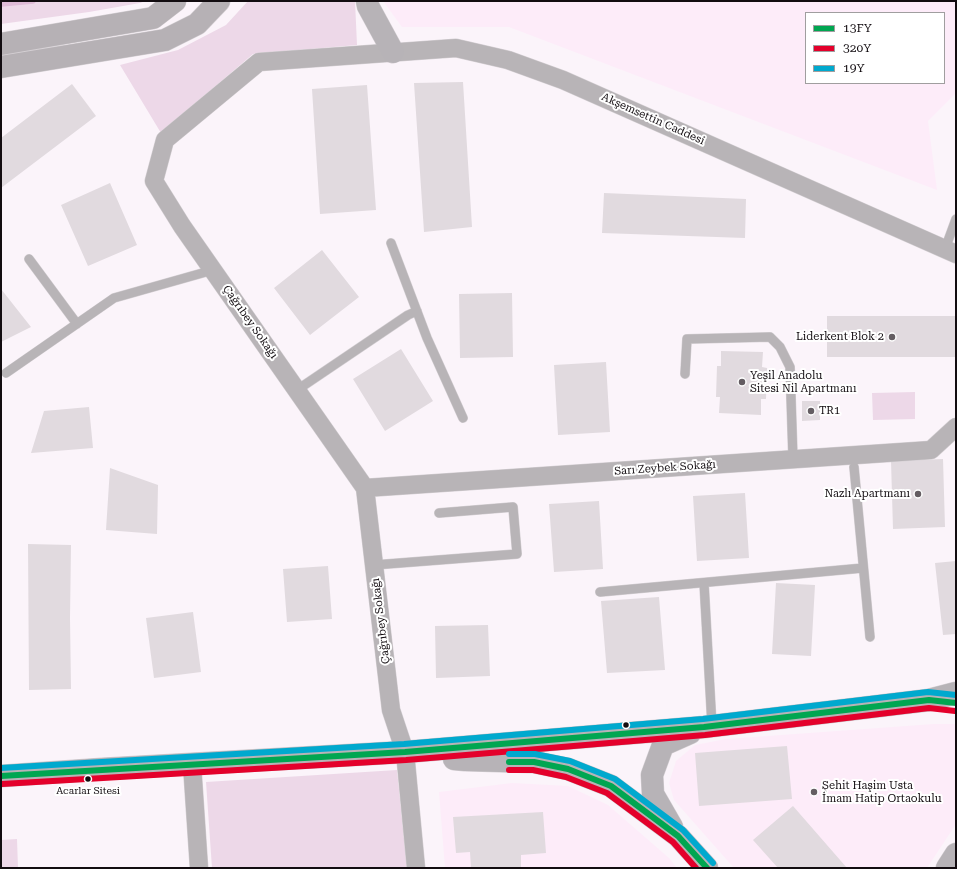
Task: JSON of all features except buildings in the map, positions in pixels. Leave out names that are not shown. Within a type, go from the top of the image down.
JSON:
[{"type":"highway","points":[[1,44],[152,18],[175,1]]},
{"type":"highway","points":[[1,67],[165,40],[197,24],[219,1]]},
{"type":"main road","points":[[367,1],[368,6],[394,52]]},
{"type":"main road","points":[[1,776],[406,752],[708,727],[929,700],[956,693]]},
{"type":"main road","points":[[929,700],[956,703]]},
{"type":"main road","points":[[678,836],[653,794],[652,775],[663,744],[708,727]]},
{"type":"main road","points":[[406,752],[465,760],[534,762],[568,769],[611,786],[678,836],[707,868]]},
{"type":"main road","points":[[947,868],[956,854]]},
{"type":"street","name":"Akşemsettin Caddesi","points":[[394,52],[456,48],[508,60],[550,75],[578,86],[950,251]]},
{"type":"street","name":"Çağrıbey Sokağı","points":[[394,52],[259,62],[165,140],[154,181],[213,270],[366,488],[391,710],[406,752],[416,868]]},
{"type":"street","name":"Sarı Zeybek Sokağı","points":[[366,488],[931,450],[956,426]]},
{"type":"street","points":[[192,764],[199,868]]},
{"type":"lane","points":[[950,251],[956,219]]},
{"type":"lane","points":[[391,243],[427,338],[463,418]]},
{"type":"lane","points":[[28,259],[77,324]]},
{"type":"lane","points":[[6,373],[114,298],[213,270]]},
{"type":"lane","points":[[297,390],[408,315],[417,311]]},
{"type":"lane","points":[[685,374],[687,339],[770,337],[780,347],[790,367],[793,459]]},
{"type":"lane","points":[[854,468],[870,637]]},
{"type":"lane","points":[[374,565],[517,554],[513,507],[439,513]]},
{"type":"lane","points":[[600,592],[863,568]]},
{"type":"lane","points":[[704,582],[708,727]]},
{"type":"shaded area","points":[[1,1],[145,1],[89,12],[1,24]]},
{"type":"shaded area","points":[[248,1],[355,1],[357,45],[253,54],[161,133],[120,65],[178,50],[226,25]]},
{"type":"shaded area","points":[[383,1],[956,1],[956,93],[928,121],[937,190],[509,27],[402,27]]},
{"type":"shaded area","points":[[915,392],[915,419],[873,420],[872,393]]},
{"type":"shaded area","name":"Şehit Haşim Usta İmam Hatip Ortaokulu","points":[[934,724],[956,724],[956,824],[927,868],[734,868],[674,800],[669,783],[676,761],[695,745],[726,739]]},
{"type":"shaded area","points":[[397,770],[407,868],[212,868],[206,782]]},
{"type":"shaded area","points":[[512,783],[568,786],[608,805],[669,858],[677,868],[445,868],[439,792]]},
{"type":"shaded area","points":[[17,839],[18,868],[1,868],[1,840]]},
{"type":"waterway","points":[[1,4],[33,1]]},
{"type":"transit line","name":"19Y","points":[[1,768],[404,744],[703,719],[928,692],[956,695]]},
{"type":"transit line","name":"13FY","points":[[1,776],[405,752],[704,727],[929,700],[956,703]]},
{"type":"transit line","name":"320Y","points":[[2,784],[406,760],[705,735],[929,708],[955,711]]},
{"type":"transit line","name":"19Y","points":[[509,754],[535,754],[570,761],[615,779],[683,830],[713,863]]},
{"type":"transit line","name":"13FY","points":[[509,762],[534,762],[568,769],[611,786],[678,836],[707,868]]},
{"type":"transit line","name":"320Y","points":[[509,770],[533,770],[566,777],[607,793],[673,842],[696,868]]},
{"type":"place","name":"Liderkent Blok 2","points":[[892,337]]},
{"type":"place","name":"Yeşil Anadolu Sitesi Nil Apartmanı","points":[[742,382]]},
{"type":"place","name":"TR1","points":[[811,411]]},
{"type":"place","name":"Nazlı Apartmanı","points":[[918,494]]},
{"type":"place","name":"Acarlar Sitesi","points":[[88,779]]},
{"type":"place","name":"Şehit Haşim Usta İmam Hatip Ortaokulu","points":[[814,792]]}]
